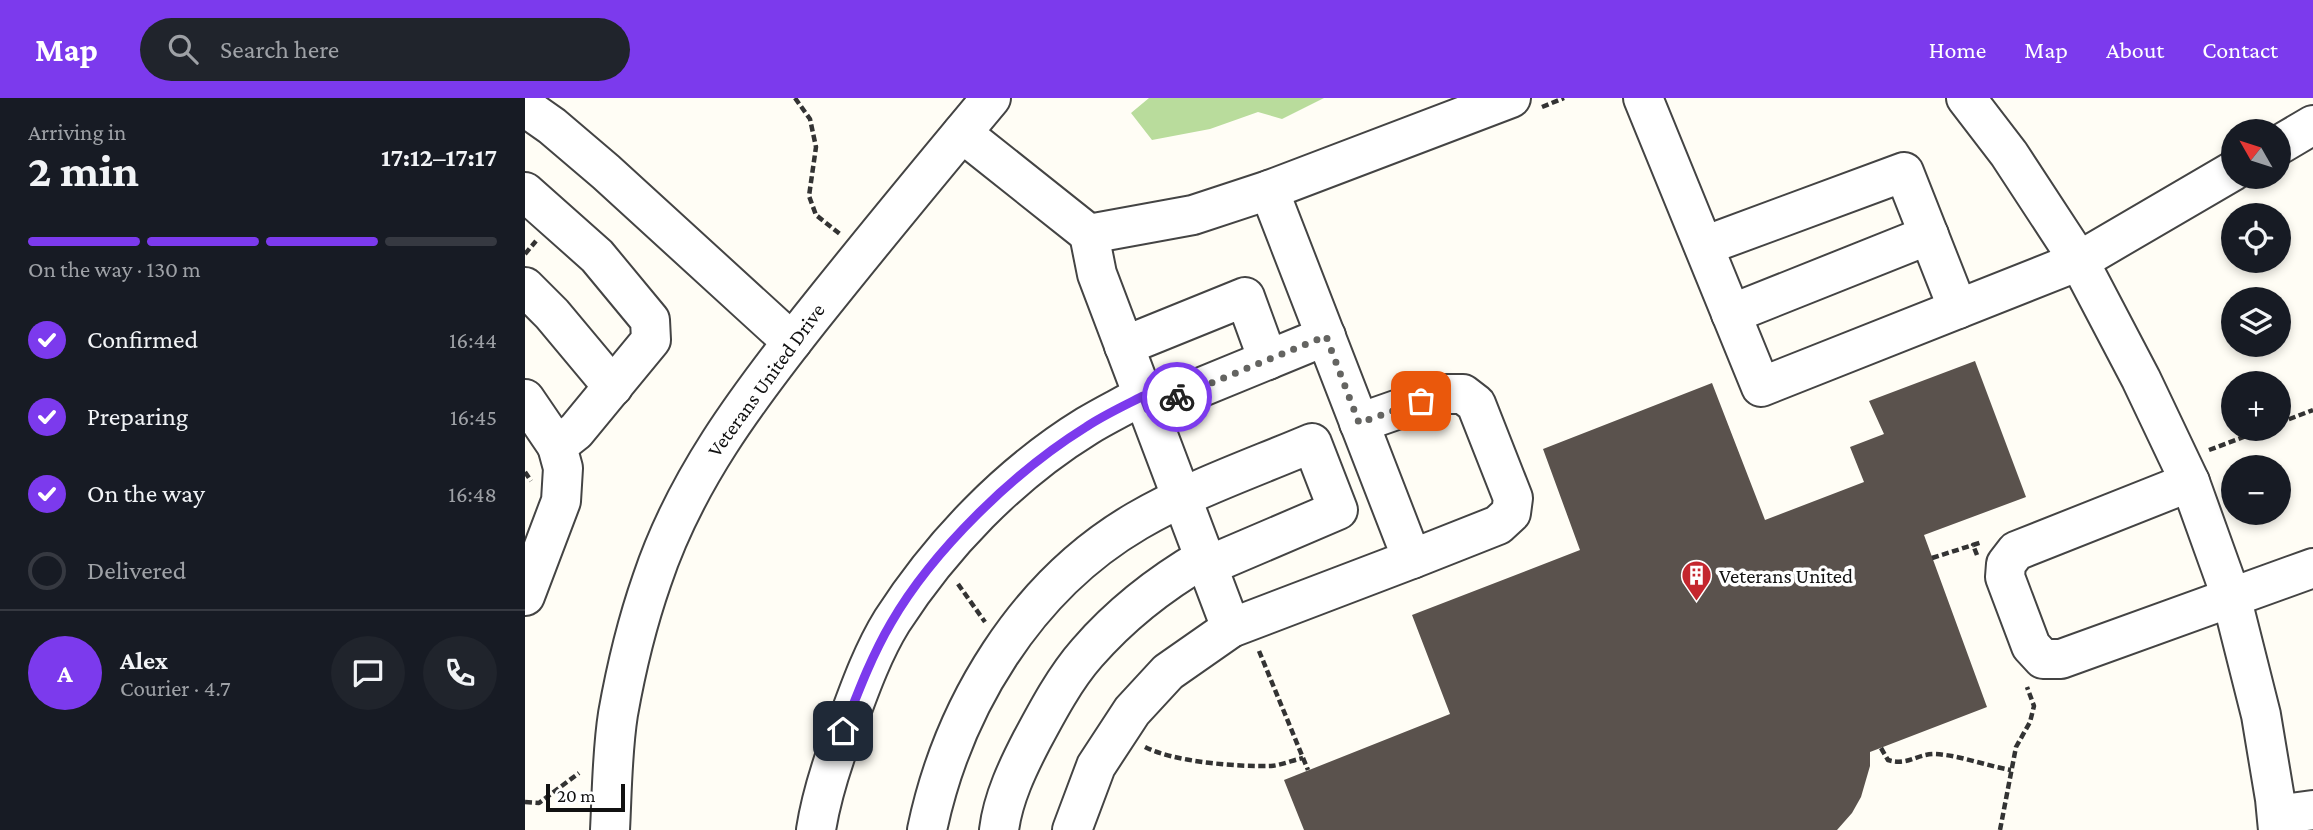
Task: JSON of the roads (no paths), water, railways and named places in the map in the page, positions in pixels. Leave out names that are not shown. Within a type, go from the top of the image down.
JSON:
[{"type":"street","name":"Veterans United Drive","points":[[610,830],[618,715],[634,641],[652,579],[706,461],[759,384],[863,251],[991,98]]},
{"type":"street","points":[[1089,234],[1193,215],[1269,190],[1511,98]]},
{"type":"street","points":[[1643,98],[1761,387],[2079,261],[2221,178]]},
{"type":"street","points":[[1966,98],[2009,154],[2079,261],[2141,379],[2185,472],[2231,596],[2289,818]]},
{"type":"street","points":[[525,107],[606,172],[792,342]]},
{"type":"street","points":[[2291,138],[2313,124]]},
{"type":"street","points":[[962,133],[1089,234],[1097,274],[1231,628]]},
{"type":"street","points":[[1704,246],[1904,172],[1958,309]]},
{"type":"street","points":[[1269,190],[1412,559]]},
{"type":"street","points":[[525,192],[597,256],[650,320],[651,340],[576,432],[557,446]]},
{"type":"street","points":[[1731,314],[1929,235]]},
{"type":"street","points":[[525,287],[552,314],[613,387]]},
{"type":"street","points":[[1124,346],[1245,297],[1268,360]]},
{"type":"street","points":[[816,830],[834,756],[862,682],[891,623],[932,565],[979,513],[1023,473],[1086,427],[1145,402],[1268,360],[1326,336]]},
{"type":"street","points":[[1072,830],[1096,766],[1132,711],[1168,672],[1231,628],[1498,525],[1511,513],[1513,498],[1476,404],[1463,394],[1442,394],[1359,423]]},
{"type":"street","points":[[525,399],[557,446],[563,468],[561,501],[525,596]]},
{"type":"street","points":[[927,830],[945,765],[969,705],[1004,648],[1041,599],[1089,554],[1135,522],[1181,498],[1312,443],[1338,510],[1171,577],[1120,620],[1086,654],[1057,698],[1016,770],[999,830]]},
{"type":"street","points":[[2185,472],[2016,551],[2006,564],[2005,577],[2031,646],[2043,659],[2061,659],[2313,568]]},
{"type":"place","name":"Veterans United","points":[[1696,603]]}]
